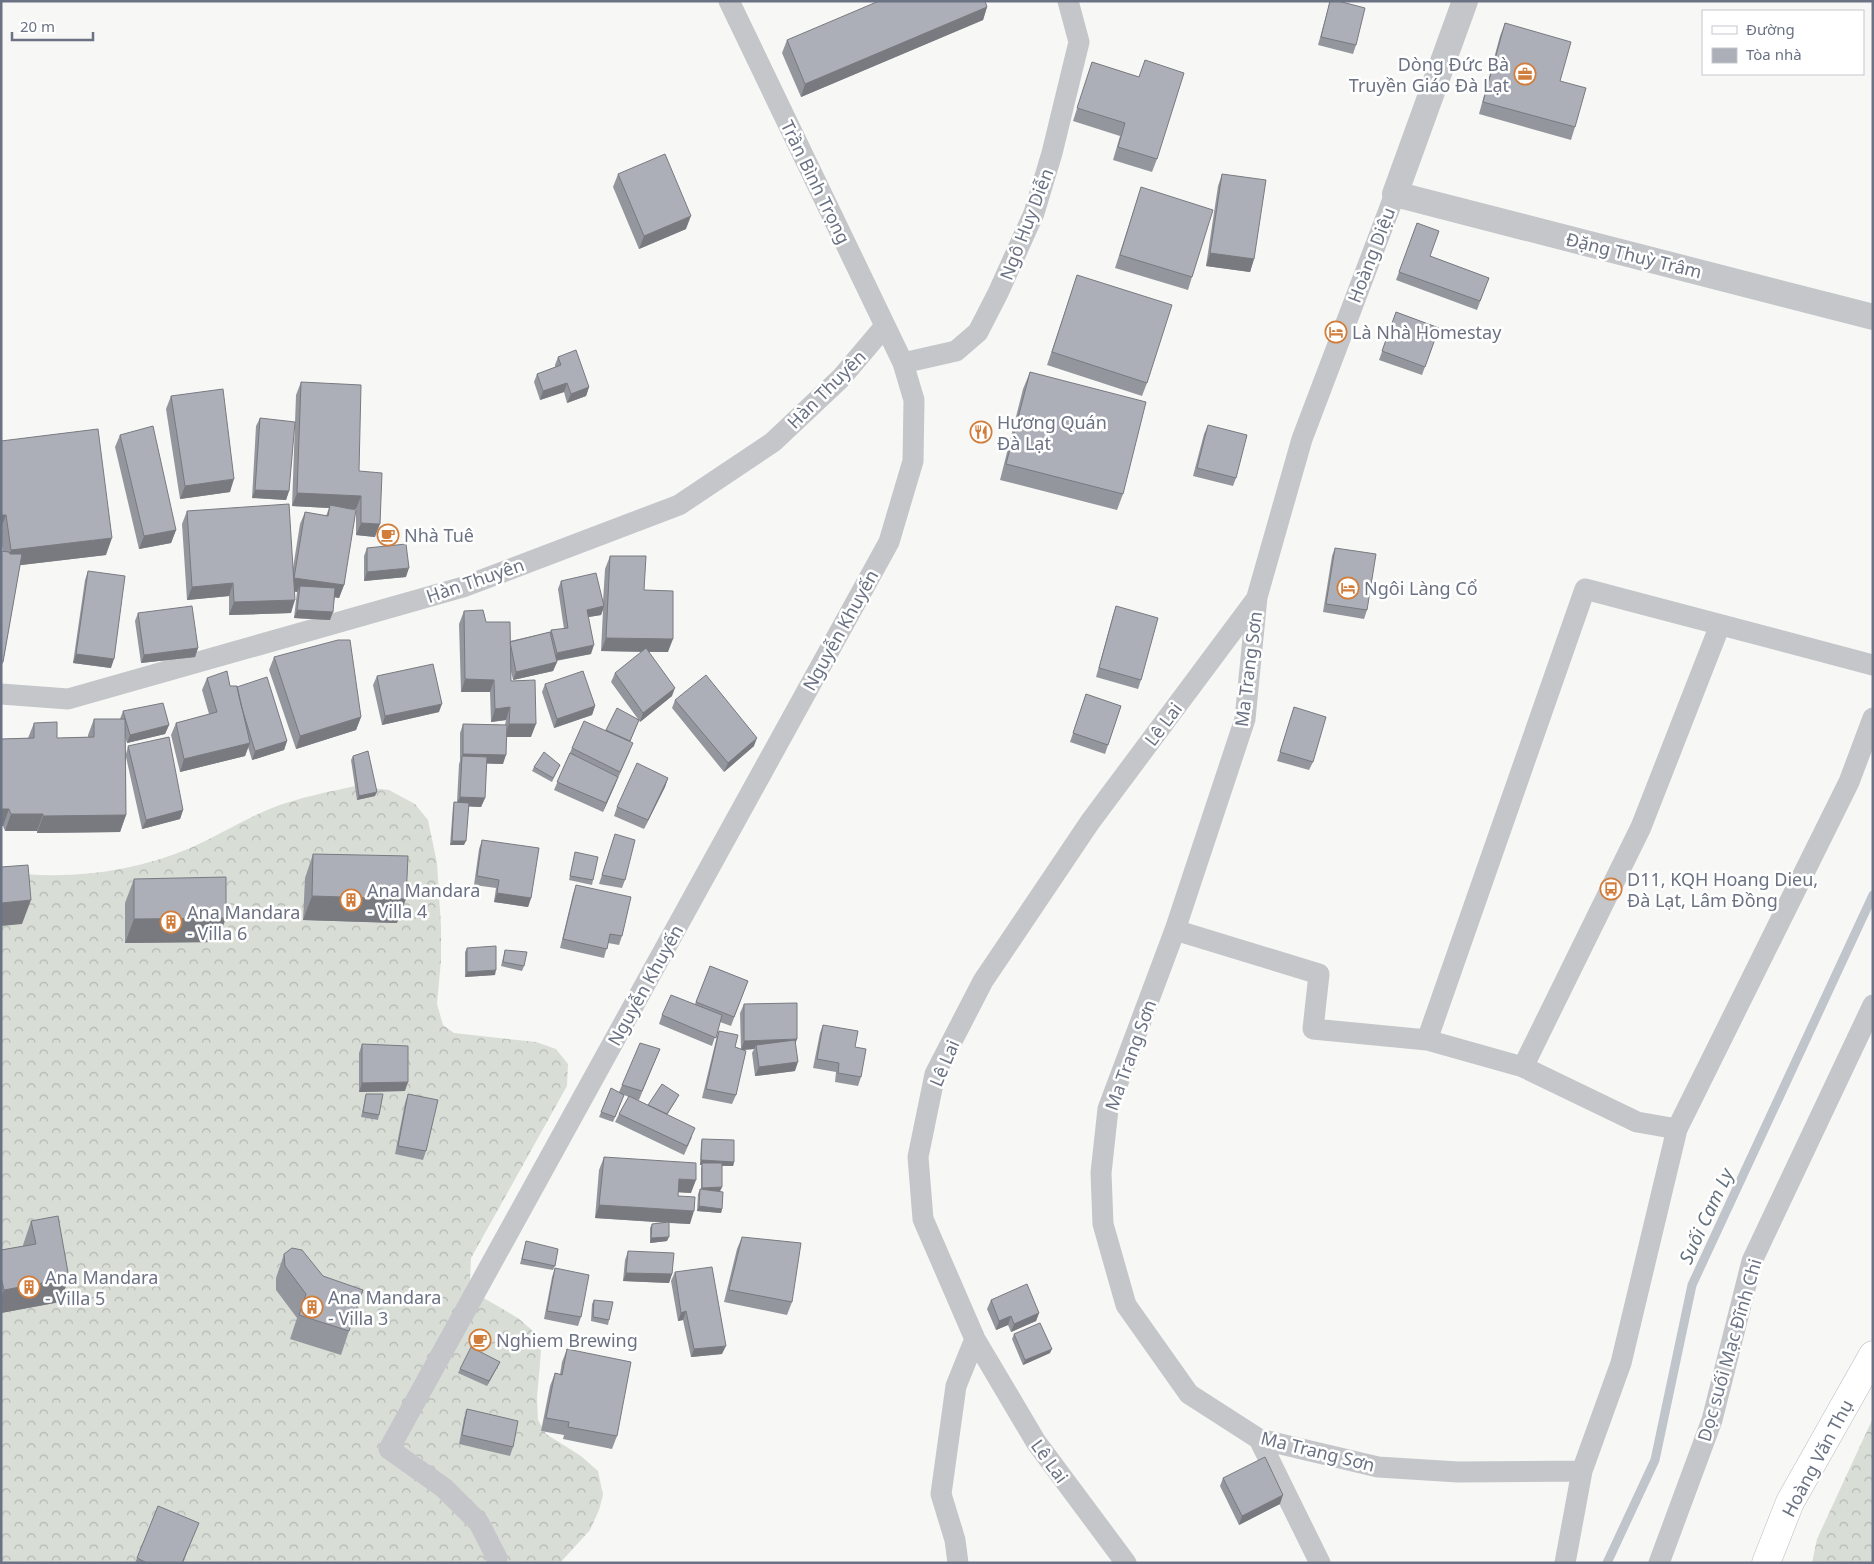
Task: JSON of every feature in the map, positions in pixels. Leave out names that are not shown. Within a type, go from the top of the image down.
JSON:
[{"type":"main road","name":"Hoàng Văn Thụ","points":[[1766,1563],[1790,1502],[1873,1356]]},
{"type":"street","name":"Trần Bình Trọng","points":[[729,1],[903,363]]},
{"type":"street","name":"Ngô Huy Diễn","points":[[903,363],[956,351],[978,332],[998,293],[1034,213],[1052,153],[1079,42],[1068,1]]},
{"type":"street","name":"Hoàng Diệu","points":[[1257,597],[1302,439],[1395,194],[1465,1]]},
{"type":"street","name":"Đặng Thuỳ Trâm","points":[[1395,194],[1873,317]]},
{"type":"street","name":"Hàn Thuyên","points":[[1,694],[68,699],[463,587],[679,505],[773,442],[841,378],[885,326]]},
{"type":"street","name":"Nguyễn Khuyến","points":[[497,1563],[497,1558],[479,1523],[444,1488],[389,1449],[888,542],[913,461],[914,400],[903,363]]},
{"type":"street","points":[[1427,1040],[1584,589],[1873,665]]},
{"type":"street","name":"Ma Trang Sơn","points":[[1257,597],[1245,719],[1175,930],[1108,1109],[1101,1173],[1103,1224],[1126,1304],[1189,1394],[1259,1439],[1378,1467],[1458,1472],[1582,1471]]},
{"type":"street","name":"Lê Lai","points":[[1126,1563],[1036,1442],[975,1339],[923,1220],[918,1156],[935,1074],[983,982],[1090,822],[1257,597]]},
{"type":"street","points":[[1523,1067],[1641,827],[1720,625]]},
{"type":"street","points":[[1564,1563],[1582,1471],[1621,1363],[1677,1128],[1849,782],[1873,718]]},
{"type":"street","points":[[1175,930],[1319,974],[1314,1028],[1427,1040],[1523,1067],[1637,1122],[1677,1128]]},
{"type":"street","name":"Dọc suối Mạc Đĩnh Chi","points":[[1659,1563],[1712,1420],[1752,1261],[1873,1005]]},
{"type":"street","points":[[958,1563],[954,1540],[941,1494],[956,1386],[975,1339]]},
{"type":"street","points":[[1259,1439],[1320,1563]]},
{"type":"green space","points":[[355,786],[389,790],[415,804],[428,820],[437,863],[441,960],[437,1004],[443,1025],[454,1033],[536,1042],[556,1049],[568,1064],[567,1086],[471,1258],[470,1281],[482,1297],[518,1318],[533,1331],[541,1351],[537,1398],[538,1420],[546,1434],[581,1456],[598,1471],[603,1495],[590,1530],[560,1563],[1,1563],[1,871],[24,874],[72,875],[96,873],[143,864],[188,849],[277,806],[306,797]]},
{"type":"green space","points":[[1873,1418],[1873,1563],[1812,1563],[1817,1539]]},
{"type":"building","points":[[879,1],[985,1],[987,7],[805,84],[787,40]]},
{"type":"building","points":[[1330,1],[1338,1],[1365,8],[1356,45],[1321,37]]},
{"type":"building","name":"Dòng Đức Bà Truyền Giáo Đà Lạt","points":[[1505,23],[1571,42],[1560,81],[1586,88],[1575,127],[1483,102]]},
{"type":"building","points":[[1145,60],[1184,73],[1157,159],[1118,147],[1125,123],[1077,108],[1092,62],[1139,77]]},
{"type":"building","points":[[665,154],[691,216],[644,236],[618,174]]},
{"type":"building","points":[[1222,174],[1266,180],[1254,259],[1210,253]]},
{"type":"building","points":[[1141,187],[1213,210],[1192,277],[1120,255]]},
{"type":"building","points":[[1417,223],[1439,231],[1430,256],[1489,278],[1480,301],[1399,272]]},
{"type":"building","points":[[1077,275],[1172,305],[1147,383],[1052,352]]},
{"type":"building","points":[[1396,312],[1439,328],[1425,367],[1382,351]]},
{"type":"building","points":[[576,350],[589,387],[571,394],[567,383],[543,391],[537,374],[561,365],[558,357]]},
{"type":"building","points":[[1030,372],[1146,402],[1123,494],[1006,464]]},
{"type":"building","points":[[301,382],[361,385],[359,471],[382,473],[380,524],[361,523],[361,496],[297,493]]},
{"type":"building","points":[[223,389],[234,479],[185,486],[171,396]]},
{"type":"building","points":[[260,418],[295,422],[289,491],[255,490]]},
{"type":"building","points":[[1208,425],[1247,435],[1236,478],[1197,468]]},
{"type":"building","points":[[153,426],[176,530],[144,536],[120,435]]},
{"type":"building","points":[[98,429],[112,538],[11,550],[6,515],[1,515],[1,441]]},
{"type":"building","points":[[289,504],[295,600],[234,602],[233,583],[192,587],[187,511]]},
{"type":"building","points":[[330,505],[356,510],[344,585],[294,578],[305,512],[328,516]]},
{"type":"building","points":[[406,544],[409,568],[367,572],[367,548]]},
{"type":"building","name":"Ngôi Làng Cổ","points":[[1335,548],[1376,554],[1367,610],[1326,604]]},
{"type":"building","points":[[1,551],[9,552],[10,554],[22,554],[3,662],[1,662]]},
{"type":"building","points":[[610,556],[646,556],[644,590],[673,591],[673,639],[606,638]]},
{"type":"building","points":[[88,571],[125,576],[114,659],[76,654]]},
{"type":"building","points":[[596,573],[604,606],[587,610],[594,645],[557,653],[551,630],[568,628],[561,581]]},
{"type":"building","points":[[300,586],[335,588],[333,612],[297,610]]},
{"type":"building","points":[[192,606],[198,648],[144,655],[138,613]]},
{"type":"building","points":[[1116,606],[1158,618],[1141,680],[1099,668]]},
{"type":"building","points":[[483,610],[486,622],[510,622],[511,681],[535,680],[536,724],[509,724],[510,707],[495,709],[494,680],[465,679],[464,611]]},
{"type":"building","points":[[550,632],[557,662],[516,672],[510,642]]},
{"type":"building","points":[[338,640],[350,640],[361,717],[300,736],[274,657]]},
{"type":"building","points":[[646,648],[675,688],[643,713],[615,673]]},
{"type":"building","points":[[433,664],[442,704],[385,716],[377,676]]},
{"type":"building","points":[[227,671],[230,686],[237,686],[250,743],[184,759],[176,723],[217,712],[207,678]]},
{"type":"building","points":[[583,671],[595,706],[557,719],[545,684]]},
{"type":"building","points":[[706,675],[757,738],[728,763],[675,700]]},
{"type":"building","points":[[267,677],[287,741],[255,751],[237,687]]},
{"type":"building","points":[[1086,694],[1121,706],[1108,745],[1073,733]]},
{"type":"building","points":[[163,703],[169,725],[130,735],[123,711]]},
{"type":"building","points":[[1294,707],[1326,717],[1313,762],[1280,752]]},
{"type":"building","points":[[617,708],[639,720],[630,741],[606,730]]},
{"type":"building","points":[[94,719],[125,719],[126,815],[43,816],[43,814],[11,814],[9,809],[1,809],[1,739],[34,738],[34,723],[57,722],[57,738],[94,737]]},
{"type":"building","points":[[584,721],[633,743],[620,772],[572,748]]},
{"type":"building","points":[[463,724],[507,725],[506,755],[463,754]]},
{"type":"building","points":[[169,737],[183,810],[146,820],[128,746]]},
{"type":"building","points":[[368,751],[377,792],[359,796],[353,756]]},
{"type":"building","points":[[544,752],[560,765],[553,778],[534,767]]},
{"type":"building","points":[[570,753],[618,777],[606,803],[557,782]]},
{"type":"building","points":[[462,756],[487,757],[485,798],[460,797]]},
{"type":"building","points":[[637,763],[668,778],[648,820],[617,807]]},
{"type":"building","points":[[454,802],[469,803],[466,841],[452,841]]},
{"type":"building","points":[[615,834],[635,840],[625,880],[602,875]]},
{"type":"building","points":[[482,840],[539,848],[531,898],[497,893],[499,880],[477,876]]},
{"type":"building","points":[[575,852],[598,857],[593,880],[570,876]]},
{"type":"building","points":[[313,854],[408,856],[406,899],[312,896]]},
{"type":"building","points":[[28,865],[31,900],[1,903],[1,867]]},
{"type":"building","points":[[226,877],[226,918],[134,919],[134,879]]},
{"type":"building","points":[[576,885],[631,897],[622,936],[610,934],[607,949],[563,939]]},
{"type":"building","points":[[496,946],[496,970],[467,972],[467,948]]},
{"type":"building","points":[[505,950],[527,952],[524,966],[503,962]]},
{"type":"building","points":[[710,966],[748,981],[734,1017],[696,1002]]},
{"type":"building","points":[[671,995],[722,1015],[716,1038],[662,1015]]},
{"type":"building","points":[[797,1003],[797,1039],[744,1041],[744,1004]]},
{"type":"building","points":[[823,1025],[858,1031],[855,1047],[866,1049],[861,1077],[838,1073],[839,1063],[817,1059]]},
{"type":"building","points":[[719,1031],[738,1035],[735,1047],[746,1051],[736,1095],[706,1089]]},
{"type":"building","points":[[795,1040],[798,1062],[759,1067],[756,1045]]},
{"type":"building","points":[[640,1043],[660,1049],[642,1091],[622,1085]]},
{"type":"building","points":[[362,1044],[408,1046],[408,1082],[362,1083]]},
{"type":"building","points":[[662,1084],[679,1095],[667,1114],[648,1105]]},
{"type":"building","points":[[611,1088],[624,1095],[615,1117],[601,1112]]},
{"type":"building","points":[[366,1094],[383,1094],[379,1115],[363,1112]]},
{"type":"building","points":[[408,1094],[438,1100],[426,1151],[398,1146]]},
{"type":"building","points":[[629,1096],[695,1128],[687,1146],[619,1114]]},
{"type":"building","points":[[702,1139],[734,1140],[734,1162],[701,1160]]},
{"type":"building","points":[[604,1157],[696,1163],[696,1180],[679,1179],[678,1196],[695,1197],[694,1211],[599,1205]]},
{"type":"building","points":[[702,1163],[722,1163],[722,1187],[702,1188]]},
{"type":"building","points":[[700,1189],[723,1192],[722,1209],[699,1206]]},
{"type":"building","points":[[58,1216],[69,1278],[4,1290],[1,1277],[1,1250],[36,1244],[31,1221]]},
{"type":"building","points":[[669,1222],[669,1237],[651,1238],[652,1224]]},
{"type":"building","points":[[742,1237],[801,1243],[792,1302],[729,1290]]},
{"type":"building","points":[[526,1241],[558,1249],[555,1266],[522,1259]]},
{"type":"building","points":[[292,1248],[302,1250],[323,1276],[363,1290],[349,1331],[299,1315],[306,1294],[285,1266],[284,1254]]},
{"type":"building","points":[[628,1251],[674,1253],[672,1274],[626,1273]]},
{"type":"building","points":[[712,1267],[726,1346],[694,1349],[686,1311],[681,1313],[675,1272]]},
{"type":"building","points":[[555,1268],[589,1275],[581,1317],[547,1311]]},
{"type":"building","points":[[1027,1284],[1039,1313],[1014,1324],[1011,1316],[999,1321],[991,1300]]},
{"type":"building","points":[[594,1300],[613,1302],[609,1320],[593,1317]]},
{"type":"building","points":[[1040,1323],[1052,1349],[1025,1360],[1014,1334]]},
{"type":"building","points":[[471,1347],[500,1362],[489,1381],[460,1369]]},
{"type":"building","points":[[567,1349],[631,1362],[617,1436],[568,1427],[569,1422],[546,1418],[555,1373],[562,1375]]},
{"type":"building","points":[[467,1409],[518,1421],[513,1447],[462,1435]]},
{"type":"building","points":[[1265,1457],[1283,1495],[1242,1516],[1223,1478]]},
{"type":"building","points":[[158,1506],[199,1523],[182,1563],[147,1563],[137,1558]]},
{"type":"waterway","name":"Suối Cam Ly","points":[[1607,1563],[1655,1460],[1692,1285],[1873,895]]},
{"type":"place","name":"Dòng Đức Bà Truyền Giáo Đà Lạt","points":[[1525,74]]},
{"type":"place","name":"Là Nhà Homestay","points":[[1336,332]]},
{"type":"place","name":"Hương Quán Đà Lạt","points":[[981,432]]},
{"type":"place","name":"Nhà Tuê","points":[[388,535]]},
{"type":"place","name":"Ngôi Làng Cổ","points":[[1348,588]]},
{"type":"place","name":"D11, KQH Hoang Dieu, Đà Lạt, Lâm Đồng","points":[[1611,889]]},
{"type":"place","name":"Ana Mandara - Villa 4","points":[[351,900]]},
{"type":"place","name":"Ana Mandara - Villa 6","points":[[171,922]]},
{"type":"place","name":"Ana Mandara - Villa 5","points":[[29,1287]]},
{"type":"place","name":"Ana Mandara - Villa 3","points":[[312,1307]]},
{"type":"place","name":"Nghiem Brewing","points":[[480,1340]]}]
